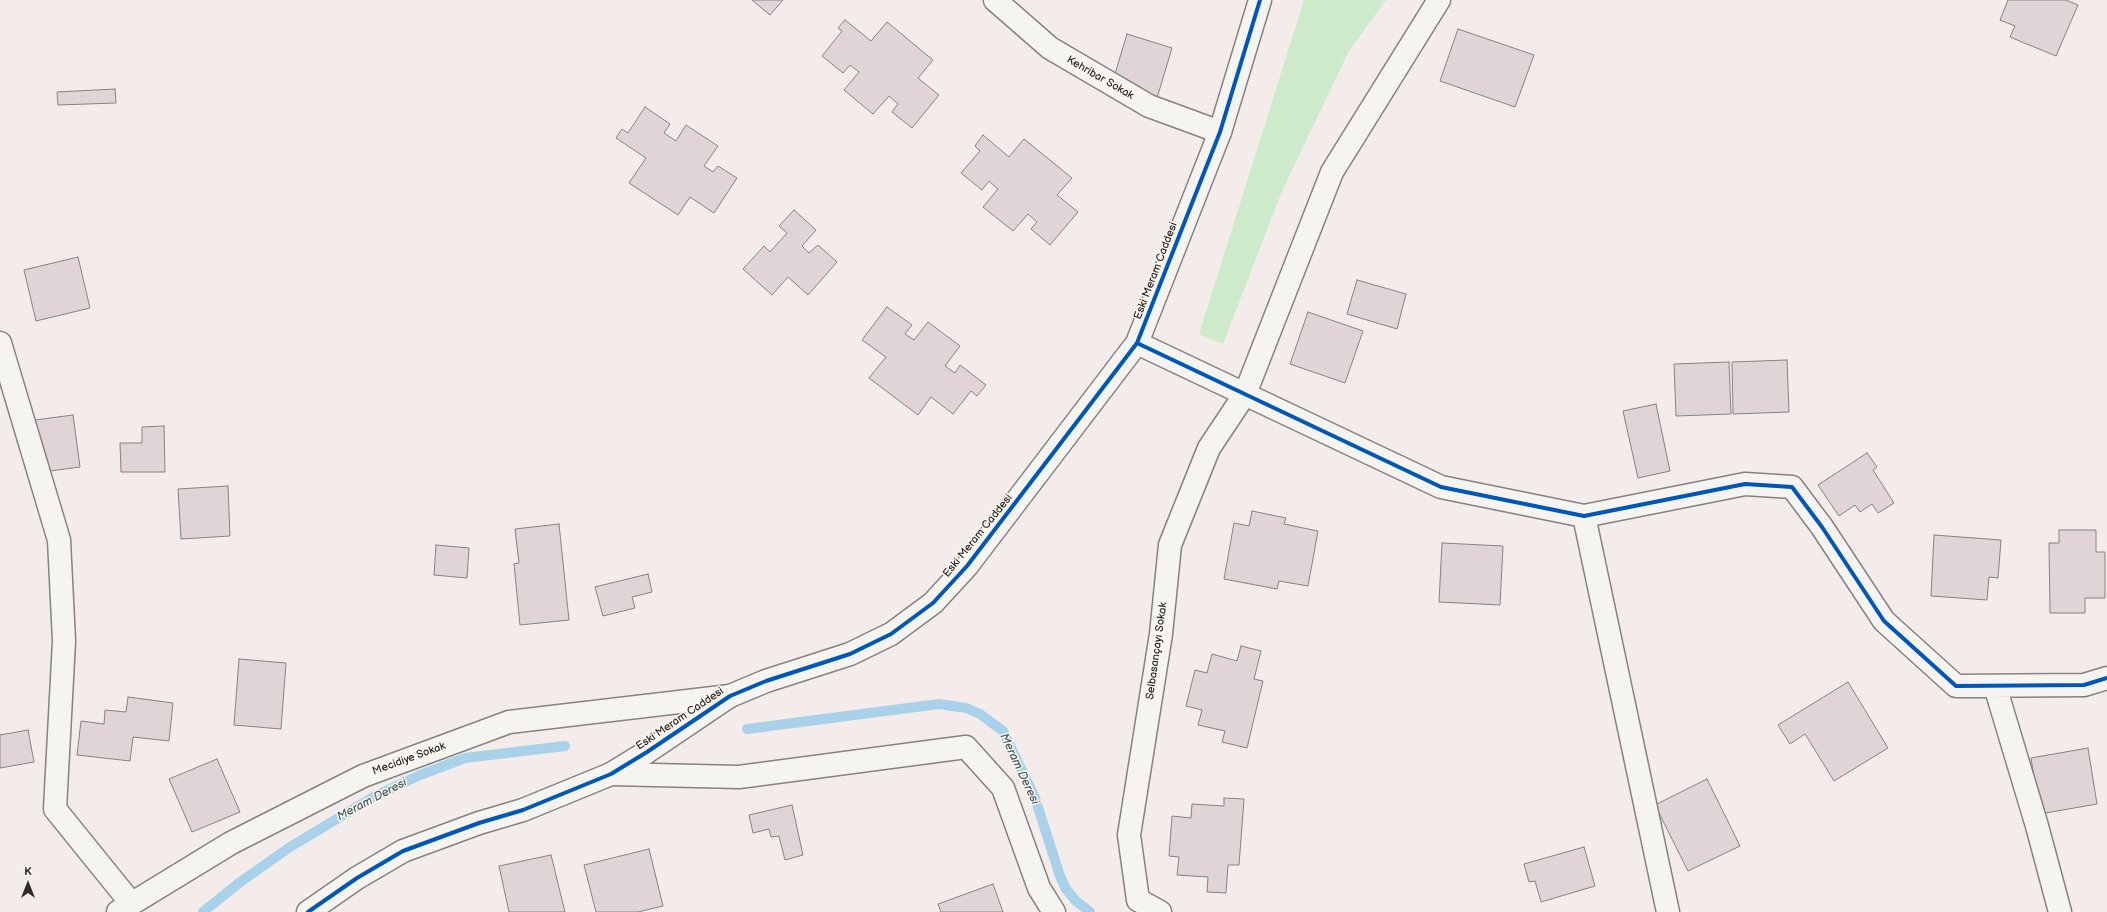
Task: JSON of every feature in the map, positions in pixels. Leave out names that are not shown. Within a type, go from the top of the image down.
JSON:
[{"type":"street","name":"Kehribar Sokak","points":[[995,0],[1050,48],[1096,75],[1149,106],[1220,132]]},
{"type":"street","name":"Eski Meram Caddesi","points":[[308,912],[357,878],[403,852],[573,791],[611,774],[647,752],[730,696],[766,681],[850,654],[891,634],[933,603],[967,566],[1137,343],[1220,132],[1260,0]]},
{"type":"street","points":[[1245,394],[1332,172],[1438,0]]},
{"type":"street","points":[[0,343],[59,540],[64,641],[55,809],[125,908]]},
{"type":"street","points":[[1137,343],[1441,487],[1584,516],[1745,484],[1792,487],[1822,527],[1884,621],[1956,686],[2084,685],[2107,678]]},
{"type":"street","name":"Selbasançayı Sokak","points":[[1160,912],[1138,900],[1129,835],[1161,634],[1170,545],[1209,448],[1245,394]]},
{"type":"street","points":[[1584,516],[1668,912]]},
{"type":"street","points":[[1995,686],[2037,826],[2060,912]]},
{"type":"street","name":"Mecidiye Sokak","points":[[125,908],[231,843],[363,776],[509,722],[730,696]]},
{"type":"street","points":[[611,774],[739,777],[966,747],[1003,788],[1039,888],[1054,912]]},
{"type":"green space","points":[[1304,0],[1386,0],[1349,51],[1282,191],[1223,344],[1199,334]]},
{"type":"building","points":[[752,0],[783,0],[770,15]]},
{"type":"building","points":[[2008,0],[2066,0],[2078,5],[2056,56],[2010,37],[2015,26],[2000,20]]},
{"type":"building","points":[[845,20],[871,41],[887,22],[933,60],[918,78],[939,95],[912,128],[892,112],[898,104],[889,96],[873,114],[844,90],[859,72],[850,65],[843,73],[822,56],[842,31],[838,28]]},
{"type":"building","points":[[1458,29],[1534,55],[1515,107],[1440,81]]},
{"type":"building","points":[[1127,34],[1172,48],[1157,98],[1112,84]]},
{"type":"building","points":[[115,89],[116,103],[58,105],[57,92]]},
{"type":"building","points":[[645,107],[670,124],[664,133],[676,141],[686,125],[718,146],[704,166],[713,172],[718,166],[737,178],[714,213],[690,197],[678,215],[629,183],[646,158],[616,138],[622,129],[628,133]]},
{"type":"building","points":[[983,135],[1009,157],[1024,139],[1072,178],[1057,195],[1078,212],[1050,245],[1031,229],[1037,222],[1028,214],[1013,231],[983,207],[998,189],[989,181],[982,190],[961,173],[980,151],[975,146]]},
{"type":"building","points":[[794,210],[816,230],[802,246],[809,253],[818,245],[837,262],[808,295],[788,277],[772,295],[743,269],[764,246],[770,252],[787,233],[779,226]]},
{"type":"building","points":[[78,257],[90,308],[36,321],[24,270]]},
{"type":"building","points":[[1357,280],[1406,294],[1397,329],[1347,314]]},
{"type":"building","points":[[887,307],[912,325],[905,334],[914,340],[928,322],[960,346],[945,366],[955,373],[960,365],[986,385],[977,396],[971,391],[953,414],[931,397],[918,415],[869,378],[886,357],[862,340]]},
{"type":"building","points":[[1308,312],[1363,331],[1345,383],[1290,364]]},
{"type":"building","points":[[1787,360],[1789,412],[1733,414],[1732,362]]},
{"type":"building","points":[[1729,362],[1731,414],[1676,416],[1674,364]]},
{"type":"building","points":[[1656,404],[1670,471],[1638,478],[1623,411]]},
{"type":"building","points":[[73,415],[80,467],[42,472],[35,420]]},
{"type":"building","points":[[164,426],[165,472],[121,472],[120,443],[142,443],[142,427]]},
{"type":"building","points":[[1867,453],[1877,467],[1873,470],[1894,503],[1878,513],[1872,504],[1860,512],[1855,505],[1839,516],[1818,485]]},
{"type":"building","points":[[228,486],[230,536],[181,539],[178,489]]},
{"type":"building","points":[[1252,511],[1286,518],[1284,524],[1318,531],[1308,586],[1279,581],[1277,589],[1224,579],[1234,523],[1249,526]]},
{"type":"building","points":[[559,524],[569,620],[520,625],[514,564],[519,563],[515,529]]},
{"type":"building","points":[[2059,530],[2096,530],[2096,552],[2105,552],[2105,598],[2085,598],[2085,613],[2050,613],[2049,543],[2059,543]]},
{"type":"building","points":[[1934,535],[2001,540],[1998,578],[1989,577],[1987,600],[1931,596]]},
{"type":"building","points":[[1442,543],[1503,546],[1500,605],[1439,602]]},
{"type":"building","points":[[436,545],[469,548],[467,578],[434,575]]},
{"type":"building","points":[[648,574],[652,592],[632,597],[635,608],[603,616],[595,587]]},
{"type":"building","points":[[1241,646],[1261,651],[1254,679],[1263,681],[1247,748],[1222,742],[1225,731],[1198,725],[1202,710],[1186,706],[1195,670],[1207,673],[1212,654],[1237,661]]},
{"type":"building","points":[[239,659],[286,663],[281,729],[234,725]]},
{"type":"building","points":[[1848,682],[1888,748],[1834,781],[1805,734],[1790,744],[1778,725]]},
{"type":"building","points":[[128,697],[173,703],[169,741],[133,737],[130,761],[77,755],[81,721],[104,724],[105,710],[126,712]]},
{"type":"building","points":[[28,730],[34,762],[0,768],[0,735]]},
{"type":"building","points":[[2088,748],[2097,804],[2040,814],[2031,758]]},
{"type":"building","points":[[217,759],[240,812],[192,832],[169,779]]},
{"type":"building","points":[[1707,779],[1740,846],[1688,871],[1655,805]]},
{"type":"building","points":[[1224,798],[1244,799],[1239,865],[1228,865],[1226,893],[1207,892],[1208,877],[1177,875],[1179,857],[1169,856],[1172,816],[1191,818],[1192,804],[1224,806]]},
{"type":"building","points":[[792,805],[803,855],[785,860],[779,836],[771,837],[769,829],[753,833],[749,815]]},
{"type":"building","points":[[1584,847],[1595,886],[1541,902],[1535,881],[1529,882],[1524,864]]},
{"type":"building","points":[[649,849],[663,906],[638,912],[596,912],[584,865]]},
{"type":"building","points":[[551,855],[565,912],[509,912],[499,866]]},
{"type":"building","points":[[993,884],[1003,912],[941,912],[938,904]]},
{"type":"waterway","name":"Meram Deresi","points":[[747,729],[939,704],[966,708],[980,714],[1003,731],[1035,798],[1060,876],[1066,889],[1076,901],[1090,912]]},
{"type":"waterway","name":"Meram Deresi","points":[[203,912],[239,883],[290,847],[375,796],[420,775],[465,758],[565,746]]},
{"type":"cycle path","points":[[308,912],[357,878],[403,851],[479,823],[523,810],[611,774],[647,752],[730,696],[766,681],[850,654],[891,634],[933,603],[967,566],[1137,343],[1220,132],[1260,0]]},
{"type":"cycle path","points":[[1137,343],[1441,487],[1584,516],[1745,484],[1792,487],[1822,527],[1884,621],[1956,686],[2084,685],[2107,678]]}]
